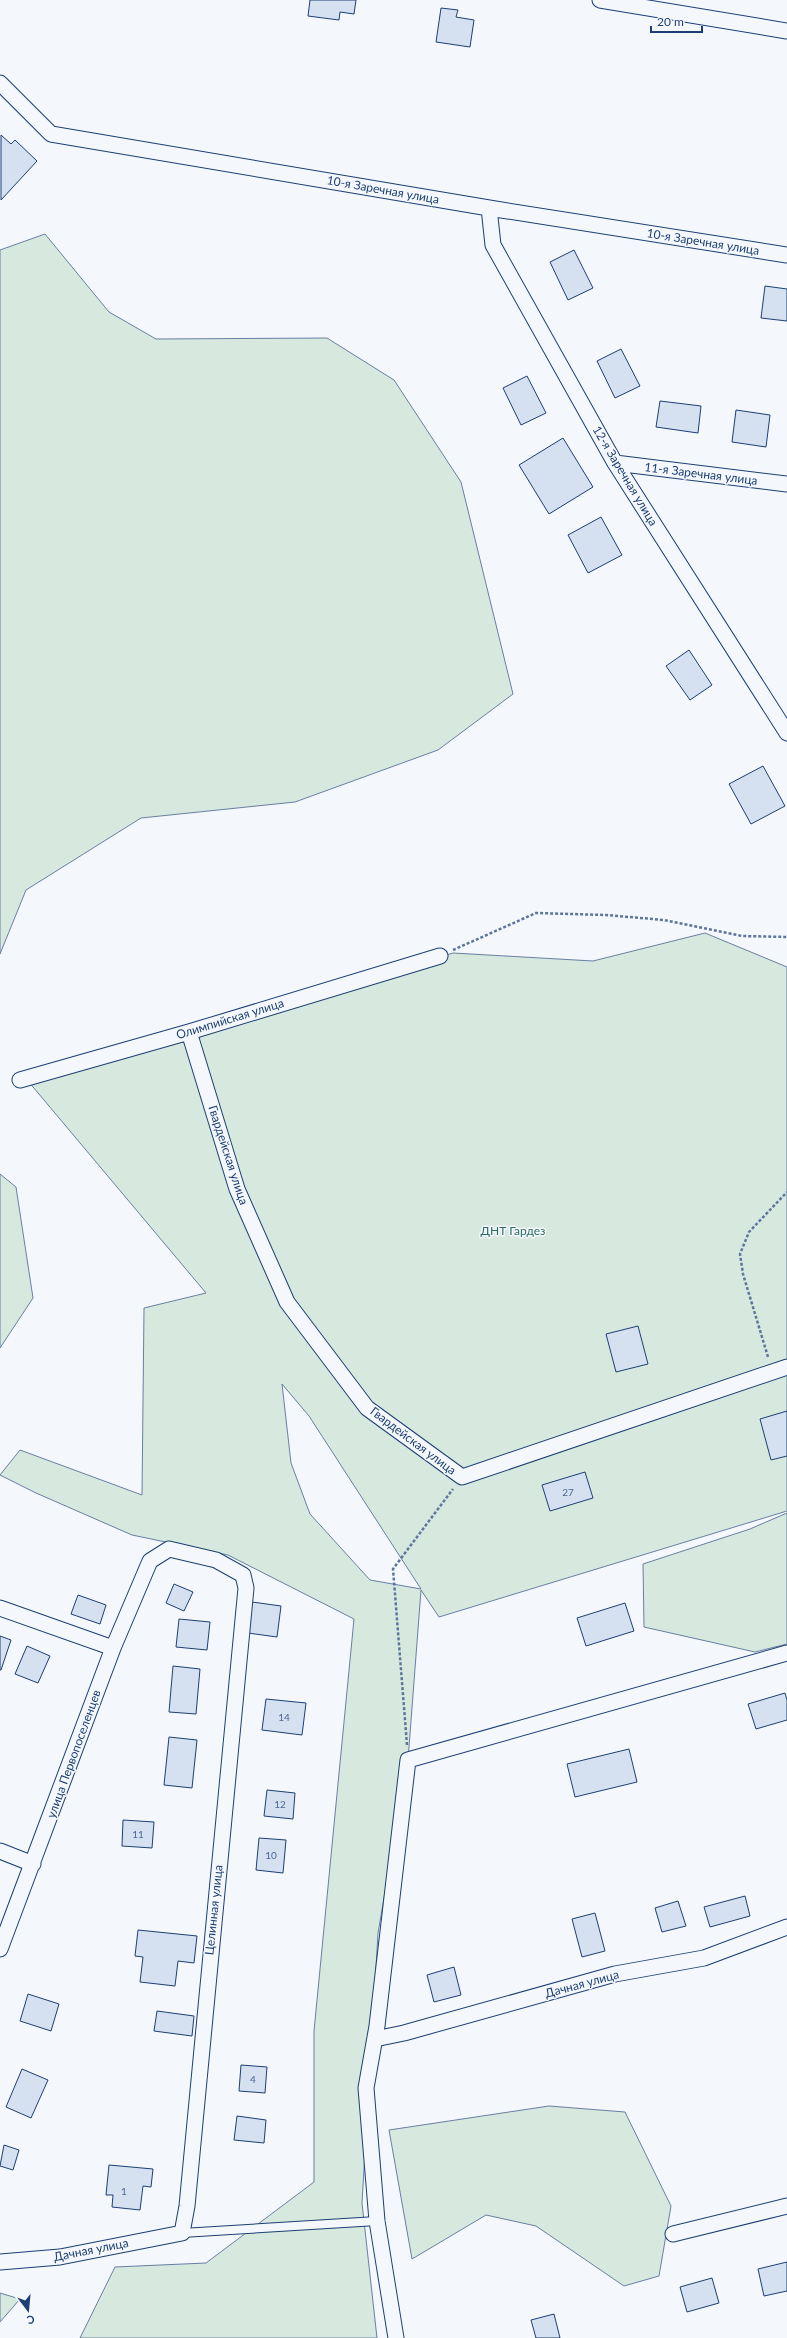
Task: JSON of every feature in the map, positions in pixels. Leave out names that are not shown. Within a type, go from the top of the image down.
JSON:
[{"type":"street","points":[[600,0],[787,31]]},
{"type":"street","name":"10-я Заречная улица","points":[[0,83],[51,134],[489,208],[787,255]]},
{"type":"street","name":"12-я Заречная улица","points":[[489,208],[493,245],[615,463],[787,733]]},
{"type":"street","name":"11-я Заречная улица","points":[[615,463],[787,484]]},
{"type":"street","name":"Олимпийская улица","points":[[20,1080],[189,1032],[440,956]]},
{"type":"street","name":"Гвардейская улица","points":[[189,1032],[237,1189],[287,1302],[367,1408],[462,1477],[787,1367]]},
{"type":"street","name":"Целинная улица","points":[[150,1561],[169,1548],[216,1560],[243,1574],[246,1588],[187,2206],[182,2233]]},
{"type":"street","name":"улица Первопоселенцев","points":[[0,1949],[113,1648],[150,1561]]},
{"type":"street","points":[[0,1608],[113,1648]]},
{"type":"street","points":[[396,2338],[377,2221],[366,2088],[375,2039],[408,1760],[787,1653]]},
{"type":"street","points":[[0,1851],[33,1864]]},
{"type":"street","name":"Дачная улица","points":[[375,2039],[404,2033],[615,1974],[704,1958],[787,1927]]},
{"type":"street","points":[[673,2234],[787,2206]]},
{"type":"street","name":"Дачная улица","points":[[0,2262],[60,2257],[182,2233]]},
{"type":"lane","points":[[182,2233],[377,2221]]},
{"type":"path","points":[[440,956],[536,913],[606,915],[657,919],[742,936],[787,936]]},
{"type":"path","points":[[772,1371],[744,1274],[740,1254],[749,1232],[787,1192]]},
{"type":"path","points":[[408,1760],[393,1569],[462,1477]]},
{"type":"green space","points":[[45,234],[109,312],[156,339],[327,338],[394,380],[461,482],[513,694],[438,750],[295,802],[141,818],[26,890],[0,954],[0,250]]},
{"type":"green space","name":"ДНТ Гардез","points":[[705,933],[787,967],[787,1511],[439,1617],[421,1590],[408,1760],[378,1933],[362,2203],[377,2338],[80,2338],[115,2267],[206,2263],[314,2182],[314,2031],[354,1619],[228,1555],[132,1535],[36,1493],[0,1475],[20,1450],[142,1495],[144,1308],[206,1293],[28,1081],[453,953],[593,961]],"holes":[[[282,1384],[309,1416],[421,1589],[370,1580],[310,1514],[291,1463]]]},
{"type":"green space","points":[[0,1174],[16,1187],[33,1298],[0,1348]]},
{"type":"green space","points":[[787,1513],[787,1644],[755,1652],[644,1627],[643,1564],[750,1529]]},
{"type":"green space","points":[[549,2106],[625,2112],[671,2206],[659,2276],[624,2286],[536,2226],[486,2215],[412,2259],[389,2130]]},
{"type":"green space","points":[[0,2293],[20,2299],[0,2322]]},
{"type":"building","points":[[310,0],[356,0],[354,14],[340,12],[339,20],[308,16]]},
{"type":"building","points":[[441,8],[458,10],[456,17],[474,20],[470,47],[436,42]]},
{"type":"building","points":[[1,135],[11,144],[15,140],[37,161],[1,200]]},
{"type":"building","points":[[574,250],[593,288],[568,300],[550,262]]},
{"type":"building","points":[[765,286],[787,289],[787,321],[761,318]]},
{"type":"building","points":[[621,349],[640,386],[615,398],[597,361]]},
{"type":"building","points":[[527,376],[546,413],[521,425],[503,388]]},
{"type":"building","points":[[660,401],[701,406],[698,433],[656,427]]},
{"type":"building","points":[[736,410],[770,415],[766,447],[732,442]]},
{"type":"building","points":[[563,438],[593,487],[549,514],[519,465]]},
{"type":"building","points":[[601,517],[622,555],[588,573],[568,535]]},
{"type":"building","points":[[689,650],[712,685],[690,700],[666,666]]},
{"type":"building","points":[[763,766],[785,806],[751,824],[729,784]]},
{"type":"building","points":[[638,1326],[648,1364],[616,1372],[606,1334]]},
{"type":"building","points":[[787,1411],[787,1456],[771,1460],[760,1419]]},
{"type":"building","points":[[585,1472],[593,1498],[550,1511],[542,1485]]},
{"type":"building","points":[[174,1584],[193,1592],[184,1611],[166,1603]]},
{"type":"building","points":[[78,1595],[106,1605],[100,1624],[71,1614]]},
{"type":"building","points":[[252,1602],[281,1606],[277,1637],[248,1633]]},
{"type":"building","points":[[625,1603],[634,1631],[586,1646],[577,1618]]},
{"type":"building","points":[[179,1619],[210,1622],[207,1650],[176,1647]]},
{"type":"building","points":[[0,1636],[11,1640],[1,1670],[0,1670]]},
{"type":"building","points":[[27,1646],[50,1656],[38,1683],[15,1674]]},
{"type":"building","points":[[173,1666],[200,1669],[196,1714],[169,1712]]},
{"type":"building","points":[[785,1693],[787,1700],[787,1720],[756,1729],[748,1704]]},
{"type":"building","points":[[266,1699],[306,1703],[302,1735],[262,1730]]},
{"type":"building","points":[[169,1737],[197,1740],[192,1788],[164,1785]]},
{"type":"building","points":[[629,1749],[637,1782],[575,1797],[567,1764]]},
{"type":"building","points":[[267,1790],[295,1793],[293,1819],[264,1816]]},
{"type":"building","points":[[123,1820],[154,1822],[152,1848],[122,1846]]},
{"type":"building","points":[[259,1838],[286,1840],[283,1873],[256,1870]]},
{"type":"building","points":[[745,1896],[750,1916],[710,1927],[704,1907]]},
{"type":"building","points":[[678,1901],[686,1926],[662,1932],[655,1908]]},
{"type":"building","points":[[595,1913],[605,1951],[582,1957],[572,1919]]},
{"type":"building","points":[[138,1930],[197,1936],[194,1963],[178,1961],[175,1986],[140,1982],[143,1957],[135,1956]]},
{"type":"building","points":[[454,1967],[461,1995],[434,2002],[427,1975]]},
{"type":"building","points":[[28,1994],[59,2004],[51,2031],[20,2021]]},
{"type":"building","points":[[157,2011],[194,2016],[192,2036],[154,2031]]},
{"type":"building","points":[[241,2065],[267,2067],[265,2093],[239,2091]]},
{"type":"building","points":[[22,2069],[48,2080],[31,2118],[6,2107]]},
{"type":"building","points":[[237,2116],[266,2120],[264,2143],[234,2140]]},
{"type":"building","points":[[4,2145],[19,2150],[13,2170],[0,2166]]},
{"type":"building","points":[[109,2165],[153,2169],[151,2187],[143,2186],[140,2210],[112,2207],[113,2195],[106,2195]]},
{"type":"building","points":[[787,2262],[787,2291],[764,2296],[758,2269]]},
{"type":"building","points":[[712,2278],[719,2303],[687,2312],[680,2287]]},
{"type":"building","points":[[554,2314],[560,2338],[536,2338],[531,2320]]}]
